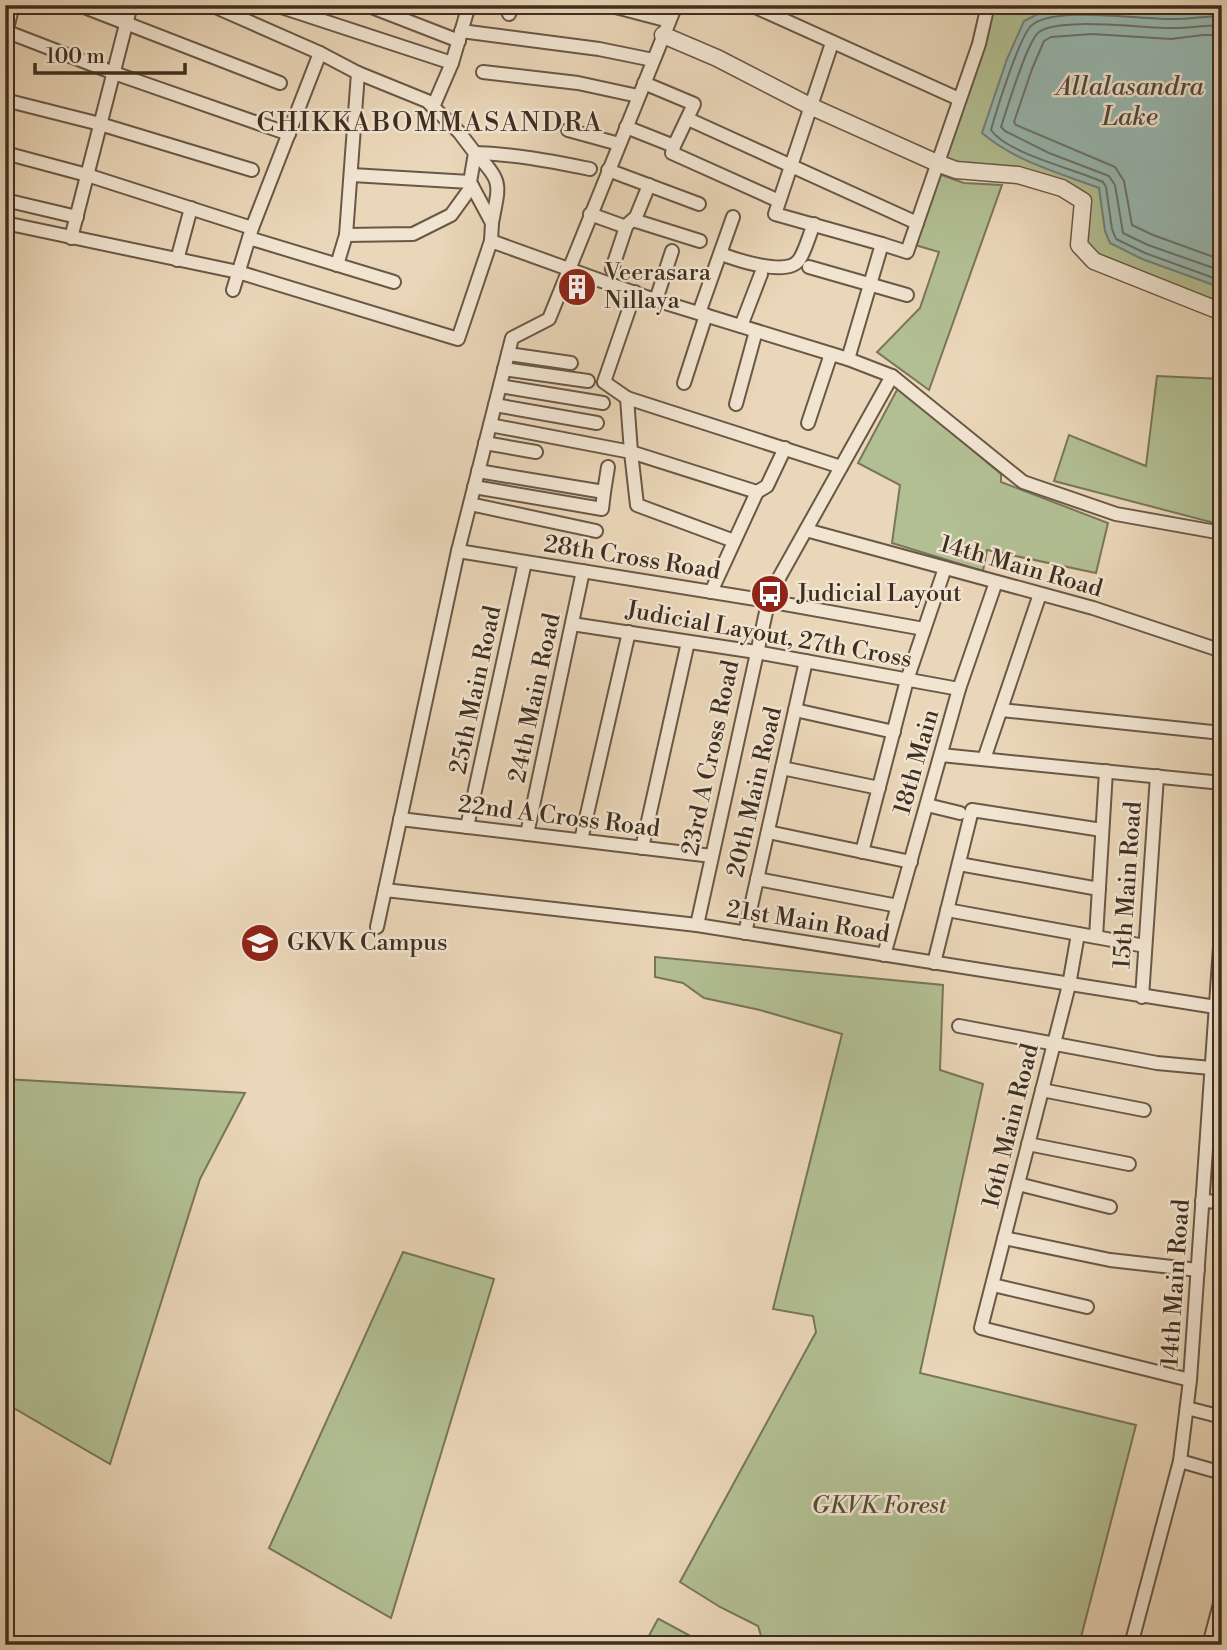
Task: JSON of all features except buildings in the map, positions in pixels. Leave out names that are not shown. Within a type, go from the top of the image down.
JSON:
[{"type":"street","points":[[13,5],[6,33],[289,134]]},
{"type":"street","points":[[79,5],[280,83]]},
{"type":"street","points":[[71,238],[131,5]]},
{"type":"street","points":[[5,223],[239,272],[458,339],[491,241],[498,182],[459,132],[427,101],[358,73],[231,9],[211,5]]},
{"type":"street","points":[[275,5],[452,63]]},
{"type":"street","points":[[433,107],[452,63],[469,5]]},
{"type":"street","points":[[608,5],[666,28],[810,106],[937,163],[956,170],[1018,175],[1062,188],[1083,201],[1079,245],[1094,261],[1222,312]]},
{"type":"street","points":[[377,927],[458,551],[512,338],[549,319],[676,5]]},
{"type":"street","points":[[751,5],[959,99]]},
{"type":"street","points":[[832,43],[775,214],[907,252],[979,44],[988,5]]},
{"type":"street","points":[[374,8],[460,36],[599,49],[653,60]]},
{"type":"street","points":[[233,290],[251,233],[320,53]]},
{"type":"street","points":[[483,72],[578,83],[638,96]]},
{"type":"street","points":[[337,265],[346,235],[358,73]]},
{"type":"street","points":[[644,83],[694,104],[672,153],[779,201]]},
{"type":"street","points":[[5,100],[100,124],[252,170]]},
{"type":"street","points":[[688,120],[917,223]]},
{"type":"street","points":[[626,127],[674,146]]},
{"type":"street","points":[[568,130],[619,144]]},
{"type":"street","points":[[5,153],[87,175],[191,208],[337,265],[394,282]]},
{"type":"street","points":[[475,153],[543,159],[590,169]]},
{"type":"street","points":[[346,235],[413,234],[452,215],[471,184],[475,153]]},
{"type":"street","points":[[608,170],[699,204]]},
{"type":"street","points":[[352,175],[471,184]]},
{"type":"street","points":[[471,184],[492,223]]},
{"type":"street","points":[[612,269],[629,223],[649,185]]},
{"type":"street","points":[[5,200],[77,217]]},
{"type":"street","points":[[177,260],[191,208]]},
{"type":"street","points":[[590,215],[700,241]]},
{"type":"street","points":[[684,383],[733,217]]},
{"type":"street","points":[[721,254],[760,265],[794,265],[800,259],[814,224]]},
{"type":"street","points":[[491,241],[656,300],[848,359],[892,376],[1023,482],[1116,514],[1222,533]]},
{"type":"street","points":[[848,359],[882,244]]},
{"type":"street","points":[[656,300],[672,251]]},
{"type":"street","points":[[809,267],[907,295]]},
{"type":"street","points":[[741,326],[761,274]]},
{"type":"street","points":[[635,292],[604,382],[627,398],[841,467]]},
{"type":"street","points":[[736,404],[756,331]]},
{"type":"street","points":[[508,354],[571,363]]},
{"type":"street","points":[[808,423],[831,354]]},
{"type":"street","points":[[504,369],[588,381]]},
{"type":"street","name":"23rd A Cross Road","points":[[697,925],[755,652],[770,594],[892,376]]},
{"type":"street","points":[[500,386],[603,403]]},
{"type":"street","points":[[627,398],[638,505],[734,541]]},
{"type":"street","points":[[495,405],[597,423]]},
{"type":"street","points":[[490,425],[631,452],[757,492]]},
{"type":"street","points":[[485,443],[536,452]]},
{"type":"street","points":[[711,592],[757,492],[767,485],[785,448]]},
{"type":"street","points":[[474,487],[602,509],[608,467]]},
{"type":"street","points":[[478,471],[604,492]]},
{"type":"street","points":[[470,503],[596,531]]},
{"type":"street","name":"14th Main Road","points":[[806,530],[1093,608],[1222,651]]},
{"type":"street","name":"28th Cross Road","points":[[458,551],[924,629]]},
{"type":"street","name":"25th Main Road","points":[[467,827],[525,562]]},
{"type":"street","points":[[862,852],[907,680],[945,568]]},
{"type":"street","name":"24th Main Road","points":[[527,834],[583,571]]},
{"type":"street","name":"18th Main","points":[[884,955],[959,690],[996,582]]},
{"type":"street","points":[[984,759],[1040,594]]},
{"type":"street","name":"Judicial Layout, 27th Cross","points":[[572,624],[755,652],[959,690]]},
{"type":"street","points":[[581,841],[629,632]]},
{"type":"street","points":[[642,848],[688,642]]},
{"type":"street","name":"20th Main Road","points":[[745,933],[806,661]]},
{"type":"street","points":[[795,710],[894,732]]},
{"type":"street","points":[[1001,710],[1222,733]]},
{"type":"street","points":[[941,755],[1222,783]]},
{"type":"street","points":[[782,768],[879,788]]},
{"type":"street","points":[[1096,937],[1106,771]]},
{"type":"street","name":"15th Main Road","points":[[1142,997],[1157,776]]},
{"type":"street","points":[[927,805],[1102,830]]},
{"type":"street","points":[[934,963],[958,864],[966,812]]},
{"type":"street","name":"22nd A Cross Road","points":[[400,819],[712,856]]},
{"type":"street","points":[[768,832],[911,862]]},
{"type":"street","points":[[958,864],[1099,889]]},
{"type":"street","points":[[757,880],[898,906]]},
{"type":"street","name":"21st Main Road","points":[[385,890],[697,925],[1219,1008]]},
{"type":"street","points":[[947,910],[1145,946]]},
{"type":"street","name":"14th Main Road","points":[[1131,1645],[1180,1461],[1187,1408],[1211,1068],[1219,1008],[1222,918]]},
{"type":"street","name":"16th Main Road","points":[[1079,934],[1069,985],[981,1328],[1190,1380]]},
{"type":"street","points":[[959,1026],[1157,1063],[1211,1068]]},
{"type":"street","points":[[1042,1090],[1143,1110]]},
{"type":"street","points":[[1028,1144],[1129,1164]]},
{"type":"street","points":[[1018,1184],[1110,1207]]},
{"type":"street","points":[[1202,1201],[1222,1202]]},
{"type":"street","points":[[1004,1238],[1110,1260],[1198,1270]]},
{"type":"street","points":[[993,1285],[1087,1307]]},
{"type":"street","points":[[1187,1408],[1219,1417],[1222,1402]]},
{"type":"street","points":[[1180,1461],[1222,1473]]},
{"type":"street","points":[[1209,1645],[1222,1596]]},
{"type":"green space","name":"Allalasandra Lake","points":[[993,5],[1222,5],[1222,303],[1098,256],[1084,244],[1088,197],[961,166],[944,159]]},
{"type":"green space","points":[[939,174],[964,183],[1002,185],[929,390],[877,352],[920,308],[939,252],[915,245]]},
{"type":"green space","points":[[1157,376],[1222,379],[1222,525],[1054,481],[1069,435],[1146,466]]},
{"type":"green space","points":[[898,388],[1001,474],[1001,482],[1108,523],[1096,573],[987,550],[983,571],[892,543],[900,485],[858,463]]},
{"type":"green space","name":"GKVK Forest","points":[[655,957],[943,985],[940,1070],[983,1084],[920,1373],[1136,1425],[1079,1645],[764,1645],[758,1626],[720,1607],[680,1582],[816,1332],[813,1316],[773,1309],[842,1034],[760,1010],[704,998],[683,983],[655,977]]},
{"type":"green space","points":[[5,1079],[245,1093],[200,1179],[110,1464],[5,1403]]},
{"type":"green space","points":[[403,1252],[494,1279],[391,1618],[269,1548]]},
{"type":"green space","points":[[659,1619],[707,1645],[644,1645]]},
{"type":"water","name":"Allalasandra Lake","points":[[1092,8],[1171,13],[1222,9],[1222,288],[1142,259],[1110,243],[1105,231],[1099,188],[1023,159],[982,133],[1007,59],[1024,21],[1044,11]]},
{"type":"waterway","points":[[1076,5],[1086,9]]},
{"type":"place","name":"Veerasara Nillaya","points":[[577,287]]},
{"type":"place","name":"Judicial Layout","points":[[770,594]]},
{"type":"place","name":"GKVK Campus","points":[[260,943]]},
{"type":"district","name":"CHIKKABOMMASANDRA","points":[[430,123]]}]
